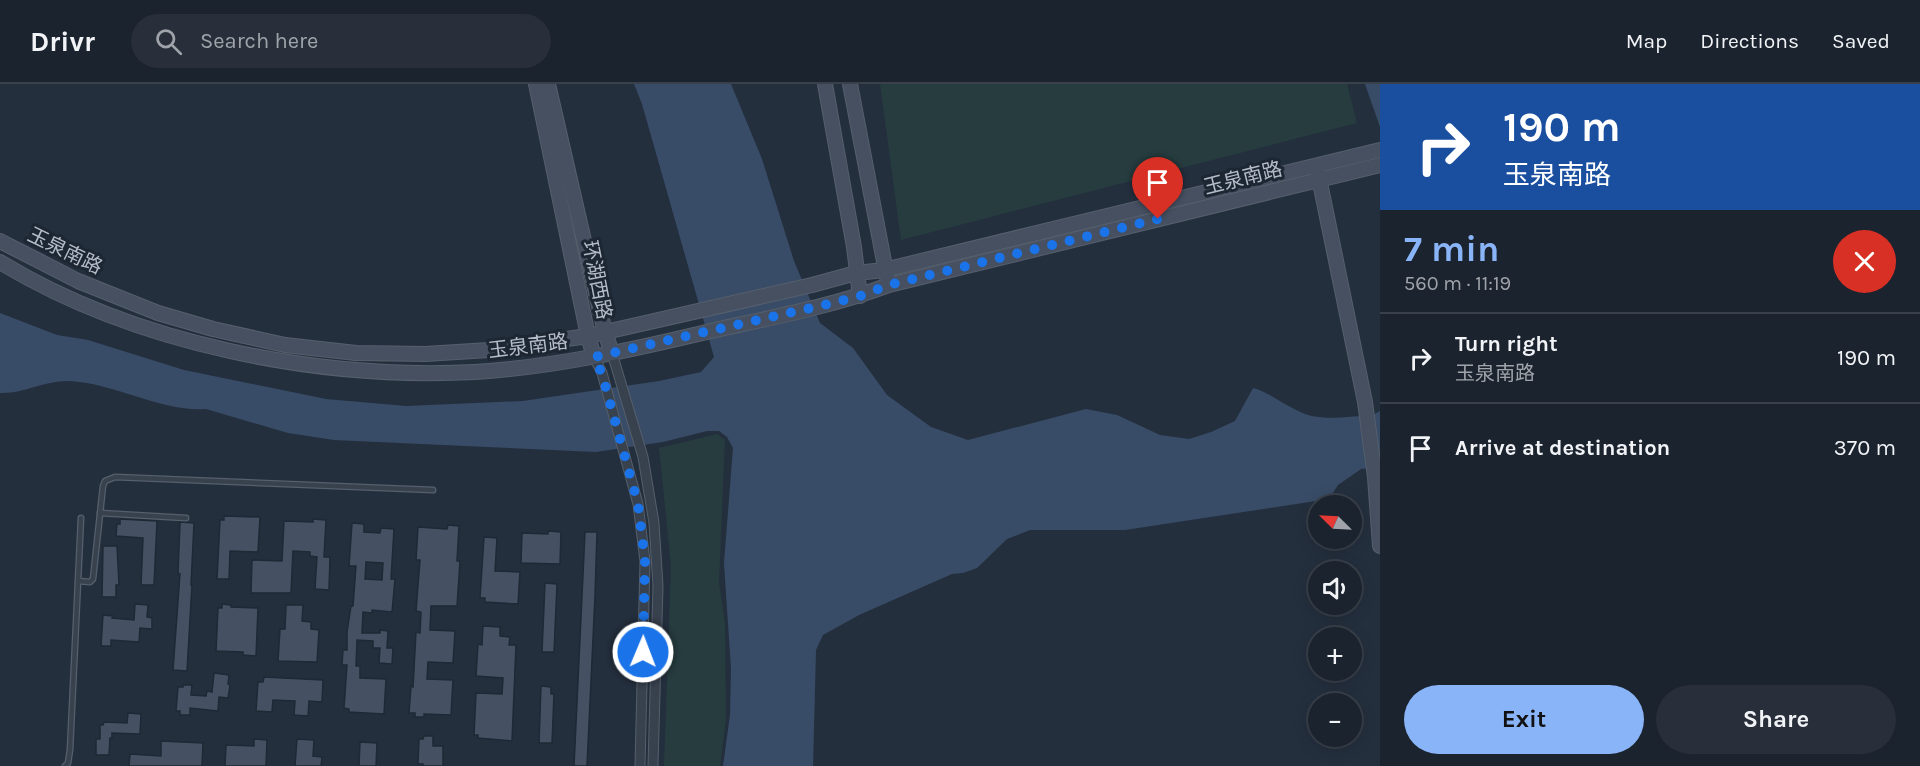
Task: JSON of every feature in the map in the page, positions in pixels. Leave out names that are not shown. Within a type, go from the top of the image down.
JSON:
[{"type":"street","name":"环湖西路","points":[[536,84],[588,336],[602,374],[638,504],[645,561],[640,766]]},
{"type":"street","name":"环湖西路","points":[[548,84],[605,332],[643,457],[654,523],[658,586],[653,766]]},
{"type":"street","points":[[825,84],[854,248],[860,296]]},
{"type":"street","points":[[850,84],[884,270],[889,285]]},
{"type":"street","name":"玉泉南路","points":[[0,262],[24,277],[102,311],[157,332],[212,347],[277,360],[355,370],[464,372],[594,357],[820,306],[860,296],[889,285],[1318,172],[1380,150]]},
{"type":"street","name":"玉泉南路","points":[[0,241],[78,281],[158,313],[213,329],[285,345],[356,353],[425,354],[489,350],[588,336],[856,273],[884,270],[1318,172],[1380,165]]},
{"type":"street","points":[[1318,172],[1365,402],[1375,477],[1380,546]]},
{"type":"lane","points":[[78,581],[90,582],[93,579],[103,486],[105,481],[115,477],[434,490]]},
{"type":"lane","points":[[100,513],[186,518]]},
{"type":"lane","points":[[65,766],[68,763],[70,750],[81,518]]},
{"type":"green space","points":[[880,84],[1347,84],[1357,123],[901,240]]},
{"type":"green space","points":[[717,434],[725,440],[719,583],[725,623],[726,719],[720,766],[664,766],[671,566],[659,448]]},
{"type":"water","points":[[634,84],[731,84],[762,159],[794,261],[820,323],[853,348],[887,395],[931,427],[968,440],[1086,409],[1117,415],[1160,435],[1189,439],[1235,421],[1253,388],[1312,416],[1351,417],[1373,415],[1380,411],[1380,467],[1361,469],[1338,485],[1332,495],[1308,495],[1308,502],[1125,530],[1030,530],[1007,539],[977,568],[952,574],[859,615],[823,635],[816,650],[813,766],[723,766],[730,715],[731,669],[724,563],[733,448],[727,437],[719,431],[707,431],[663,442],[596,452],[334,440],[288,433],[206,409],[172,406],[86,383],[60,381],[0,393],[0,313],[57,335],[88,340],[184,370],[326,399],[406,406],[523,401],[659,381],[701,372],[714,357],[642,104]]},
{"type":"water","points":[[1365,84],[1380,84],[1380,127]]},
{"type":"building","points":[[224,516],[260,517],[258,552],[230,551],[229,579],[217,579],[220,520],[224,520]]},
{"type":"building","points":[[120,519],[157,521],[154,585],[141,585],[143,538],[116,536]]},
{"type":"building","points":[[313,519],[326,520],[324,557],[330,557],[329,590],[315,589],[317,557],[310,556],[310,552],[293,551],[291,593],[251,593],[252,560],[282,561],[284,521],[313,522]]},
{"type":"building","points":[[180,522],[194,523],[187,671],[173,670],[180,574],[178,573]]},
{"type":"building","points":[[352,523],[364,524],[364,532],[380,533],[381,528],[394,529],[391,579],[395,579],[392,612],[372,610],[372,613],[363,612],[362,633],[388,631],[387,648],[393,648],[392,664],[379,663],[380,648],[373,648],[373,641],[357,640],[356,666],[360,666],[360,678],[386,679],[384,714],[349,712],[349,709],[344,708],[347,665],[342,665],[343,650],[347,650],[347,632],[351,606],[353,606],[356,566],[349,566]],"holes":[[[366,562],[383,563],[382,580],[365,579]]]},
{"type":"building","points":[[448,525],[459,526],[457,561],[460,561],[457,606],[431,606],[430,630],[455,631],[453,663],[428,662],[427,679],[453,680],[451,715],[424,714],[424,717],[415,717],[415,713],[409,713],[416,632],[420,633],[421,612],[416,611],[420,560],[416,560],[418,527],[447,529]]},
{"type":"building","points":[[548,531],[561,532],[560,564],[521,563],[522,533],[548,534]]},
{"type":"building","points":[[585,532],[597,532],[595,596],[587,766],[574,766]]},
{"type":"building","points":[[484,537],[497,538],[495,571],[520,572],[518,604],[485,602],[485,598],[480,598]]},
{"type":"building","points":[[103,546],[117,546],[119,585],[116,585],[116,597],[102,597]]},
{"type":"building","points":[[545,583],[557,584],[554,652],[542,652]]},
{"type":"building","points":[[135,604],[148,605],[147,617],[152,618],[152,629],[140,628],[139,642],[111,640],[111,646],[101,646],[103,615],[134,620]]},
{"type":"building","points":[[222,604],[231,605],[231,607],[258,608],[256,656],[243,655],[243,652],[216,651],[218,608],[222,608]]},
{"type":"building","points":[[286,605],[303,605],[302,621],[311,622],[311,629],[319,630],[317,662],[278,661],[280,629],[285,629]]},
{"type":"building","points":[[483,626],[500,627],[500,636],[510,637],[509,645],[516,645],[512,741],[478,738],[478,735],[474,735],[476,693],[502,694],[503,678],[476,676],[478,644],[482,645]]},
{"type":"building","points":[[214,673],[229,675],[228,698],[219,697],[218,711],[190,708],[190,715],[180,715],[180,711],[176,711],[178,687],[192,685],[191,695],[206,696],[207,691],[212,692]]},
{"type":"building","points":[[264,677],[323,680],[322,702],[309,701],[308,716],[294,715],[295,701],[273,700],[272,712],[256,711],[258,682],[263,682]]},
{"type":"building","points":[[541,686],[551,687],[551,694],[554,694],[552,743],[539,743]]},
{"type":"building","points":[[128,713],[141,714],[140,734],[112,733],[109,755],[96,755],[96,739],[100,739],[100,725],[104,722],[127,723]]},
{"type":"building","points":[[424,736],[433,736],[433,746],[443,746],[443,766],[418,764],[419,739],[423,739]]},
{"type":"building","points":[[254,739],[267,740],[266,766],[225,766],[226,745],[254,746]]},
{"type":"building","points":[[297,739],[314,740],[313,756],[322,757],[321,766],[295,766]]},
{"type":"building","points":[[161,741],[203,743],[202,766],[129,766],[130,754],[161,756]]},
{"type":"building","points":[[360,742],[377,743],[376,766],[359,766]]},
{"type":"route","points":[[643,652],[645,561],[638,504],[602,374],[594,357],[820,306],[860,296],[889,285],[1158,219]]}]
